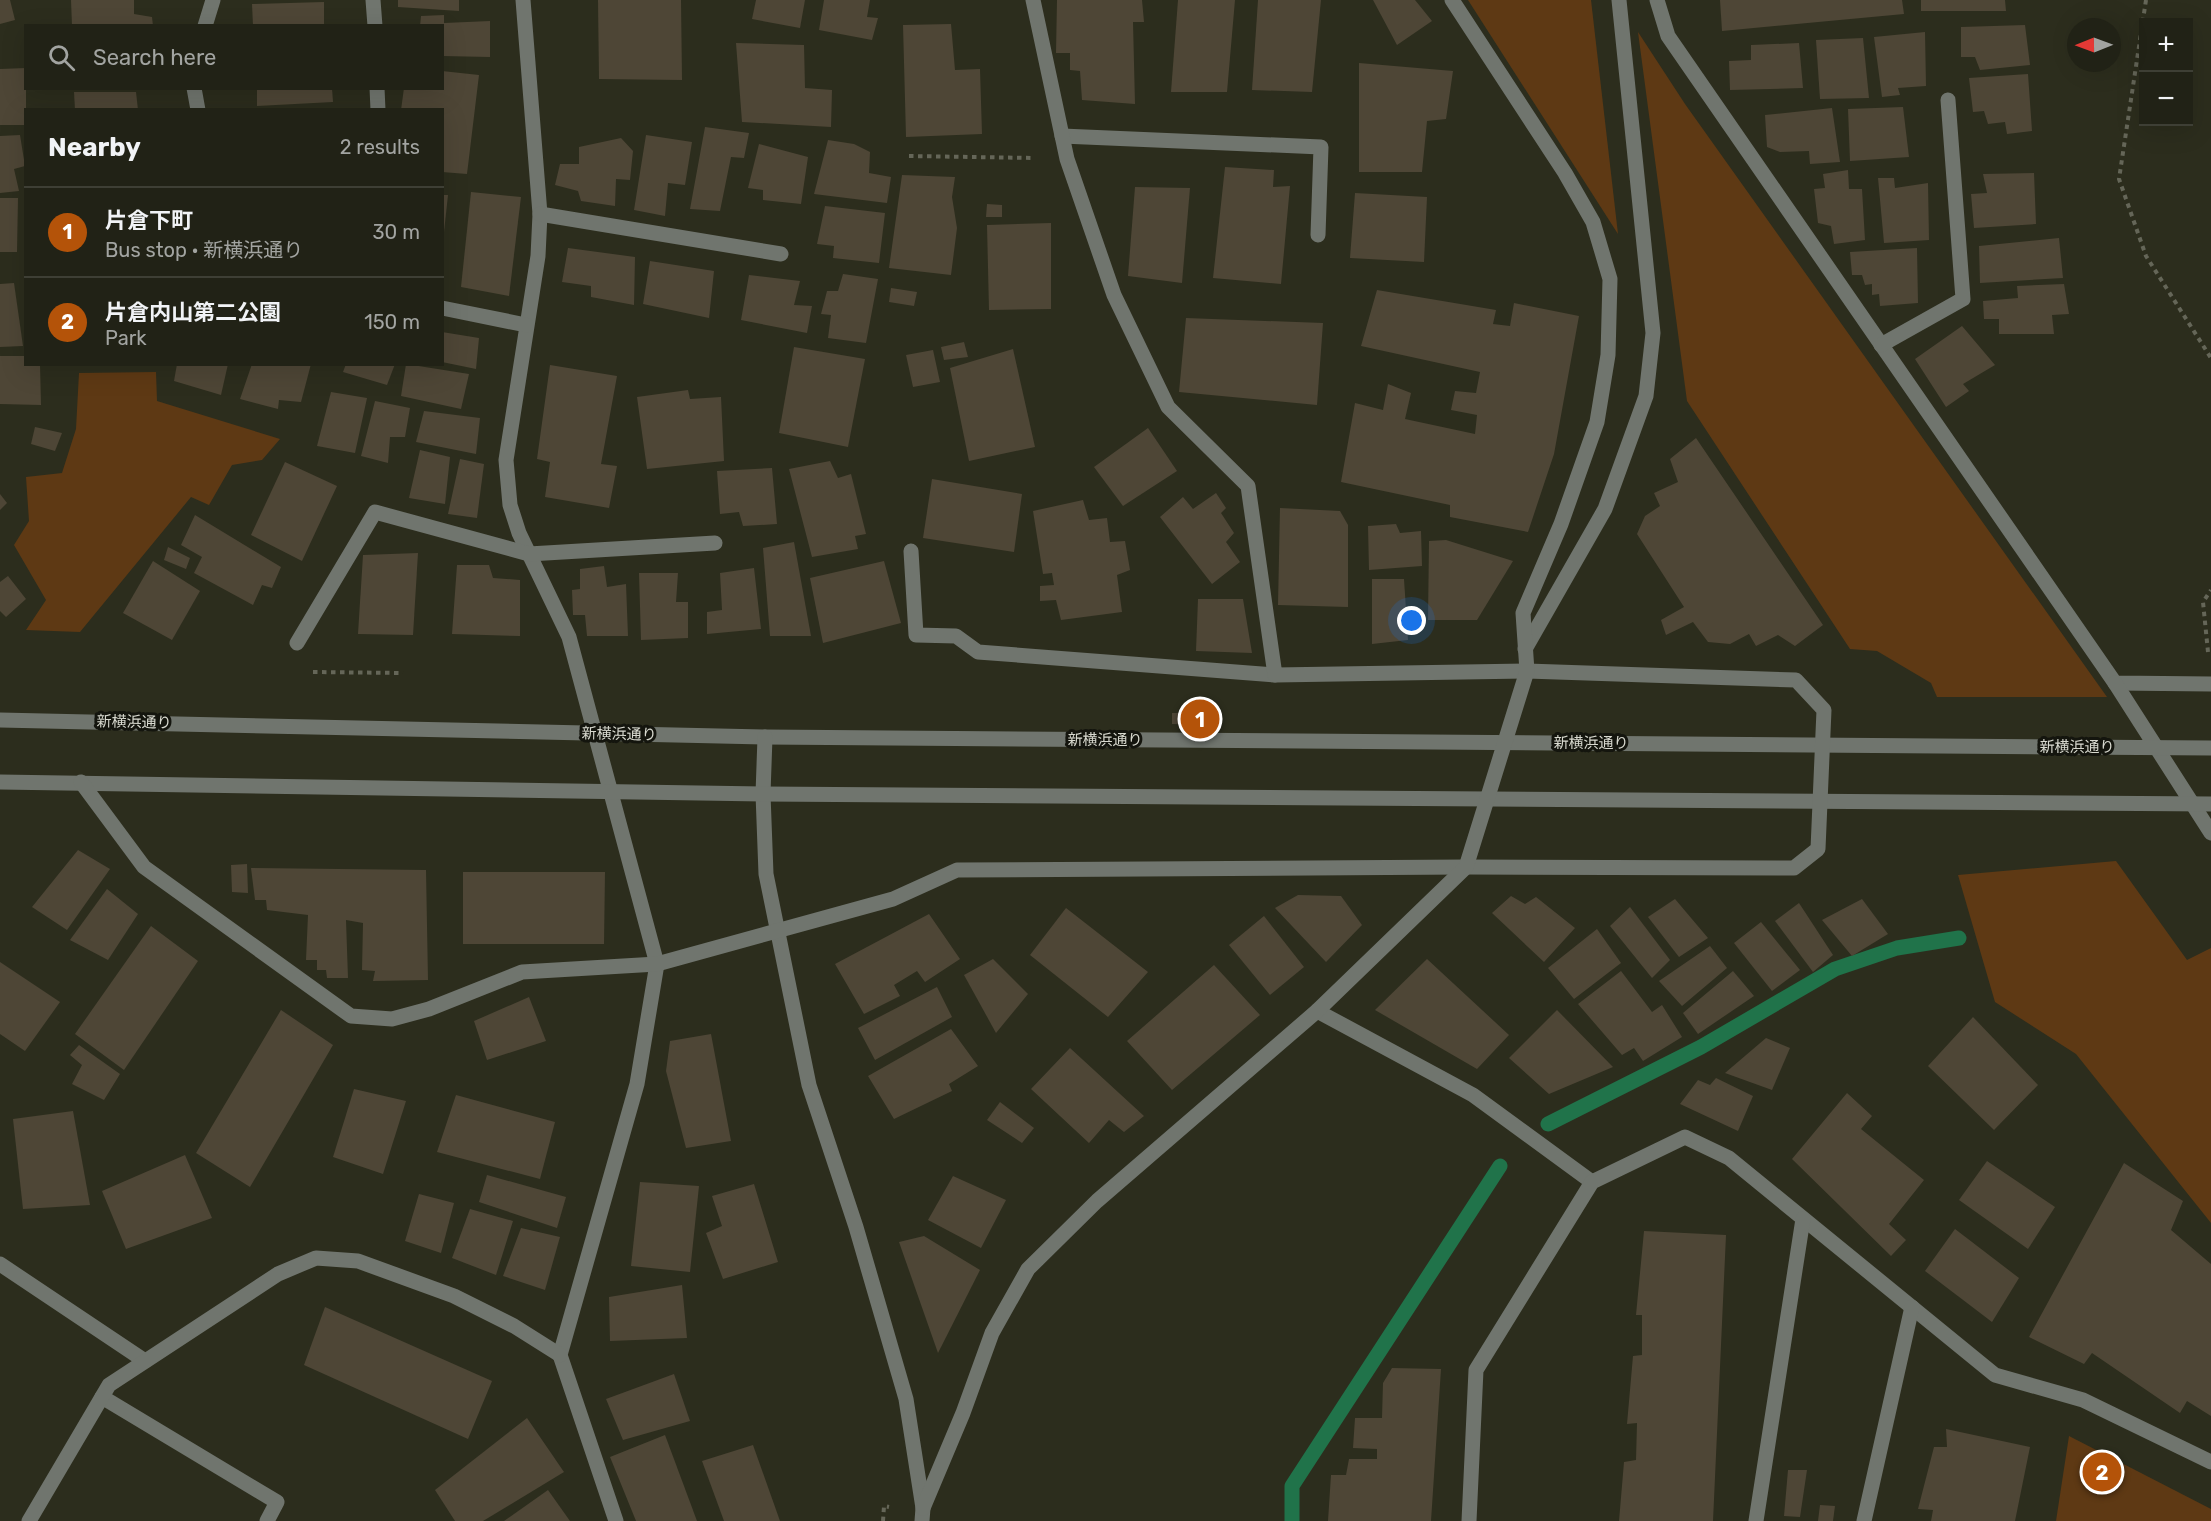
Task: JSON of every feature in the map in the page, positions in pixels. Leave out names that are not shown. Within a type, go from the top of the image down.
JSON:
[{"type":"street","points":[[206,24],[213,0]]},
{"type":"street","points":[[373,0],[375,24]]},
{"type":"street","points":[[523,0],[540,214],[538,256],[506,460],[510,505],[529,554],[569,637],[657,964],[637,1084],[560,1355],[616,1521]]},
{"type":"street","points":[[1033,0],[1067,159],[1114,295],[1168,407],[1248,486],[1275,675]]},
{"type":"street","points":[[923,1514],[992,1333],[1028,1269],[1097,1201],[1317,1011],[1466,867],[1527,671],[1523,613],[1560,524],[1597,422],[1608,355],[1610,279],[1593,222],[1565,173],[1452,0]]},
{"type":"street","points":[[1525,649],[1605,509],[1646,396],[1653,333],[1619,0]]},
{"type":"street","points":[[1657,0],[1668,36],[2115,684],[2211,833]]},
{"type":"street","points":[[194,90],[198,108]]},
{"type":"street","points":[[378,90],[378,108]]},
{"type":"street","points":[[1881,345],[1963,299],[1948,100]]},
{"type":"street","points":[[1062,136],[1321,147],[1318,235]]},
{"type":"street","points":[[540,214],[781,254]]},
{"type":"street","points":[[444,308],[526,325]]},
{"type":"street","points":[[297,643],[375,512],[529,554],[715,543]]},
{"type":"street","points":[[81,782],[144,867],[351,1016],[392,1019],[429,1009],[522,972],[657,964],[893,898],[957,870],[1794,868],[1818,849],[1824,710],[1796,680],[1527,671],[1275,675],[978,652],[956,636],[916,634],[911,551]]},
{"type":"street","points":[[2115,684],[2211,684]]},
{"type":"street","name":"新横浜通り","points":[[0,720],[765,737],[2211,748]]},
{"type":"street","points":[[765,737],[763,794],[766,874],[809,1084],[856,1227],[906,1399],[923,1514]]},
{"type":"street","points":[[0,782],[763,794],[2211,804]]},
{"type":"street","points":[[1317,1011],[1473,1095],[1592,1182]]},
{"type":"street","points":[[1469,1521],[1476,1370],[1592,1182],[1685,1137],[1729,1158],[1995,1375],[2084,1400],[2211,1462]]},
{"type":"street","points":[[1756,1521],[1803,1219]]},
{"type":"street","points":[[29,1521],[109,1385],[278,1274],[316,1258],[358,1261],[454,1296],[514,1326],[560,1355]]},
{"type":"street","points":[[0,1264],[145,1361]]},
{"type":"street","points":[[1864,1521],[1912,1307]]},
{"type":"street","points":[[102,1397],[277,1502],[267,1521]]},
{"type":"path","points":[[2146,0],[2119,179],[2146,256],[2211,358]]},
{"type":"path","points":[[909,156],[1067,159]]},
{"type":"path","points":[[2209,659],[2202,602],[2211,590]]},
{"type":"path","points":[[311,672],[403,673]]},
{"type":"shaded area","points":[[1468,0],[1591,0],[1618,234]]},
{"type":"shaded area","points":[[1638,32],[1685,104],[2107,697],[1937,697],[1931,683],[1877,651],[1850,649],[1687,401]]},
{"type":"shaded area","points":[[156,372],[157,401],[280,439],[262,460],[232,465],[209,505],[191,497],[80,632],[26,630],[46,600],[14,545],[29,521],[26,477],[62,473],[76,429],[79,373]]},
{"type":"shaded area","points":[[2116,861],[2187,960],[2211,948],[2211,1223],[2076,1054],[1995,1002],[1958,875]]},
{"type":"shaded area","points":[[2069,1436],[2211,1509],[2211,1521],[2056,1521]]},
{"type":"building","points":[[0,0],[10,0],[15,20],[0,24]]},
{"type":"building","points":[[71,0],[134,0],[134,14],[152,17],[153,24],[72,24]]},
{"type":"building","points":[[398,0],[459,0],[459,11],[398,7]]},
{"type":"building","points":[[598,0],[681,0],[682,80],[599,79]]},
{"type":"building","points":[[756,0],[805,0],[800,28],[752,19]]},
{"type":"building","points":[[824,0],[870,0],[867,17],[878,18],[872,40],[819,30]]},
{"type":"building","points":[[1057,0],[1142,0],[1144,22],[1133,22],[1135,104],[1082,100],[1080,71],[1070,70],[1070,53],[1056,53]]},
{"type":"building","points":[[1178,0],[1235,0],[1227,92],[1171,92]]},
{"type":"building","points":[[1258,0],[1321,0],[1312,92],[1252,90]]},
{"type":"building","points":[[1373,0],[1415,0],[1432,21],[1397,45]]},
{"type":"building","points":[[1720,0],[1902,0],[1904,14],[1722,31]]},
{"type":"building","points":[[1921,0],[2005,0],[2006,11],[1921,11]]},
{"type":"building","points":[[324,2],[324,24],[253,24],[252,4]]},
{"type":"building","points":[[444,15],[444,23],[490,21],[490,57],[444,56],[444,24],[420,24],[421,16]]},
{"type":"building","points":[[951,24],[955,70],[980,69],[982,134],[906,137],[903,25]]},
{"type":"building","points":[[2025,25],[2030,65],[1980,70],[1975,57],[1961,57],[1961,27]]},
{"type":"building","points":[[1925,32],[1926,86],[1898,88],[1900,95],[1882,97],[1874,37]]},
{"type":"building","points":[[1863,38],[1869,98],[1820,99],[1816,40]]},
{"type":"building","points":[[736,43],[804,45],[805,88],[832,90],[831,127],[742,122]]},
{"type":"building","points":[[1799,43],[1803,88],[1730,90],[1729,61],[1751,60],[1751,45]]},
{"type":"building","points":[[1359,63],[1453,71],[1446,119],[1427,121],[1422,172],[1359,172]]},
{"type":"building","points":[[24,68],[26,108],[24,108],[24,125],[0,125],[0,69]]},
{"type":"building","points":[[444,71],[479,75],[467,174],[444,172],[444,108],[401,108],[404,90],[444,90]]},
{"type":"building","points":[[2028,74],[2032,131],[2007,134],[2005,122],[1988,124],[1984,111],[1973,112],[1969,78]]},
{"type":"building","points":[[257,90],[332,90],[333,102],[257,106]]},
{"type":"building","points":[[74,92],[136,92],[138,108],[75,108]]},
{"type":"building","points":[[1903,107],[1909,157],[1850,161],[1848,109]]},
{"type":"building","points":[[1832,108],[1840,162],[1810,164],[1809,151],[1780,152],[1767,147],[1765,115]]},
{"type":"building","points":[[705,127],[749,133],[744,158],[731,157],[720,211],[690,209]]},
{"type":"building","points":[[20,135],[24,166],[14,169],[19,191],[0,193],[0,136]]},
{"type":"building","points":[[646,135],[692,142],[685,185],[668,183],[665,216],[634,210]]},
{"type":"building","points":[[621,138],[633,151],[630,180],[616,179],[615,206],[581,201],[578,191],[555,185],[560,164],[579,164],[579,147]]},
{"type":"building","points":[[828,140],[854,144],[870,152],[869,173],[891,177],[887,203],[814,194]]},
{"type":"building","points":[[759,144],[808,157],[801,204],[763,200],[763,190],[748,188]]},
{"type":"building","points":[[1225,167],[1274,170],[1273,187],[1290,186],[1281,284],[1213,278]]},
{"type":"building","points":[[1848,170],[1849,189],[1862,189],[1865,240],[1834,244],[1831,226],[1818,223],[1814,189],[1825,188],[1823,174]]},
{"type":"building","points":[[2034,173],[2036,224],[1974,228],[1971,194],[1987,193],[1983,174]]},
{"type":"building","points":[[902,175],[955,177],[952,197],[957,228],[951,275],[889,268]]},
{"type":"building","points":[[1878,178],[1894,178],[1895,188],[1928,183],[1929,240],[1884,243]]},
{"type":"building","points":[[1135,187],[1190,188],[1182,283],[1128,276]]},
{"type":"building","points":[[471,192],[521,197],[509,296],[461,287]]},
{"type":"building","points":[[1355,193],[1427,197],[1424,262],[1350,258]]},
{"type":"building","points":[[444,195],[448,195],[444,232]]},
{"type":"building","points":[[0,198],[18,198],[17,252],[0,252]]},
{"type":"building","points":[[987,204],[1002,205],[1002,217],[986,217]]},
{"type":"building","points":[[825,206],[885,213],[879,263],[833,258],[834,246],[817,244]]},
{"type":"building","points":[[1051,223],[1051,309],[989,310],[987,225]]},
{"type":"building","points":[[2059,238],[2063,278],[1980,283],[1979,246]]},
{"type":"building","points":[[568,248],[635,257],[634,305],[591,297],[591,286],[562,282]]},
{"type":"building","points":[[1917,248],[1918,303],[1880,306],[1879,294],[1872,295],[1872,284],[1865,285],[1862,275],[1852,275],[1850,252]]},
{"type":"building","points":[[650,261],[714,271],[709,318],[643,304]]},
{"type":"building","points":[[843,274],[878,279],[866,343],[828,338],[831,315],[821,314],[827,291],[838,291]]},
{"type":"building","points":[[749,275],[800,281],[794,305],[812,306],[807,333],[741,320]]},
{"type":"building","points":[[14,283],[23,346],[0,347],[0,284]]},
{"type":"building","points":[[2064,284],[2069,314],[2052,315],[2054,334],[1999,334],[1999,319],[1984,319],[1983,301],[2018,298],[2017,286]]},
{"type":"building","points":[[891,288],[917,292],[914,306],[889,302]]},
{"type":"building","points":[[1377,290],[1496,310],[1493,324],[1510,326],[1514,303],[1579,316],[1554,454],[1528,532],[1450,517],[1450,505],[1341,482],[1355,403],[1383,410],[1388,384],[1411,393],[1405,419],[1475,434],[1477,415],[1451,410],[1455,391],[1476,393],[1480,372],[1361,346]]},
{"type":"building","points":[[1186,318],[1323,323],[1317,405],[1179,392]]},
{"type":"building","points":[[1962,326],[1995,365],[1963,384],[1969,391],[1946,407],[1915,359]]},
{"type":"building","points":[[444,332],[479,338],[476,369],[444,362]]},
{"type":"building","points":[[964,342],[968,357],[944,360],[941,347]]},
{"type":"building","points":[[794,347],[865,359],[848,447],[779,433]]},
{"type":"building","points":[[1013,349],[1035,447],[969,461],[950,368]]},
{"type":"building","points":[[933,350],[940,382],[913,387],[906,355]]},
{"type":"building","points":[[0,356],[24,356],[24,366],[40,366],[41,405],[0,404]]},
{"type":"building","points":[[550,365],[617,376],[601,464],[617,466],[609,508],[545,497],[550,462],[537,459]]},
{"type":"building","points":[[177,366],[228,366],[221,395],[174,381]]},
{"type":"building","points":[[251,366],[310,366],[301,402],[279,400],[278,409],[240,399]]},
{"type":"building","points":[[345,366],[394,366],[387,385],[343,372]]},
{"type":"building","points":[[406,366],[469,374],[461,409],[401,396]]},
{"type":"building","points":[[688,390],[690,399],[721,397],[724,461],[647,469],[637,397]]},
{"type":"building","points":[[331,392],[367,398],[355,453],[317,446]]},
{"type":"building","points":[[375,401],[410,408],[405,437],[390,437],[388,463],[361,456]]},
{"type":"building","points":[[424,411],[480,418],[476,454],[416,442]]},
{"type":"building","points":[[35,427],[62,433],[55,451],[31,444]]},
{"type":"building","points":[[1148,428],[1177,471],[1123,506],[1094,467]]},
{"type":"building","points":[[1696,438],[1823,625],[1795,646],[1778,635],[1756,646],[1749,634],[1730,644],[1708,642],[1693,622],[1666,635],[1661,620],[1684,607],[1637,534],[1645,516],[1660,506],[1654,493],[1678,482],[1670,459]]},
{"type":"building","points":[[420,450],[450,457],[445,504],[409,498]]},
{"type":"building","points":[[460,459],[484,464],[477,518],[448,514]]},
{"type":"building","points":[[830,461],[838,478],[851,474],[866,534],[855,536],[858,549],[812,557],[789,469]]},
{"type":"building","points":[[285,462],[337,486],[302,561],[251,535]]},
{"type":"building","points":[[772,468],[777,524],[743,526],[739,512],[720,514],[717,471]]},
{"type":"building","points":[[932,479],[1022,494],[1014,552],[923,538]]},
{"type":"building","points":[[1216,493],[1226,508],[1221,513],[1234,533],[1226,542],[1240,562],[1212,584],[1160,517],[1183,497],[1193,509]]},
{"type":"building","points":[[0,494],[7,503],[0,510]]},
{"type":"building","points":[[1083,500],[1089,520],[1107,518],[1110,542],[1125,541],[1130,570],[1117,575],[1122,612],[1061,620],[1056,600],[1040,601],[1040,586],[1054,585],[1052,573],[1043,574],[1033,511]]},
{"type":"building","points":[[1280,508],[1340,511],[1348,525],[1348,607],[1278,605]]},
{"type":"building","points":[[195,515],[281,567],[272,588],[262,585],[253,605],[194,573],[202,557],[181,545]]},
{"type":"building","points":[[1396,524],[1400,533],[1421,531],[1422,566],[1369,570],[1368,526]]},
{"type":"building","points":[[1446,540],[1513,561],[1477,620],[1428,620],[1429,541]]},
{"type":"building","points":[[794,542],[811,636],[770,636],[763,548]]},
{"type":"building","points":[[168,547],[190,558],[186,569],[164,560]]},
{"type":"building","points":[[418,553],[413,635],[358,634],[363,555]]},
{"type":"building","points":[[153,561],[200,591],[172,640],[123,613]]},
{"type":"building","points":[[884,561],[901,623],[823,643],[810,578]]},
{"type":"building","points":[[457,565],[489,565],[493,578],[520,580],[520,636],[452,634]]},
{"type":"building","points":[[604,566],[607,587],[626,584],[628,636],[587,636],[585,615],[573,615],[572,590],[580,589],[580,569]]},
{"type":"building","points":[[754,568],[761,629],[707,634],[707,612],[722,610],[720,573]]},
{"type":"building","points":[[639,573],[678,573],[676,602],[688,602],[688,638],[641,640]]},
{"type":"building","points":[[8,576],[26,599],[6,617],[0,611],[0,582]]},
{"type":"building","points":[[1372,579],[1404,579],[1408,640],[1372,644]]},
{"type":"building","points":[[1198,599],[1243,599],[1252,653],[1196,651]]},
{"type":"building","points":[[1172,713],[1204,713],[1205,725],[1172,724]]},
{"type":"building","points":[[78,850],[110,869],[67,930],[32,907]]},
{"type":"building","points":[[247,864],[248,893],[232,892],[231,865]]},
{"type":"building","points":[[251,868],[426,870],[428,980],[373,981],[375,971],[362,970],[363,923],[346,920],[348,978],[327,978],[326,970],[317,970],[317,960],[306,960],[308,915],[267,910],[266,900],[255,900]]},
{"type":"building","points":[[463,872],[605,872],[604,944],[463,944]]},
{"type":"building","points":[[107,889],[138,914],[108,960],[70,940]]},
{"type":"building","points":[[1298,895],[1341,896],[1362,925],[1326,962],[1275,908]]},
{"type":"building","points":[[1511,896],[1525,904],[1536,897],[1575,928],[1544,962],[1492,913]]},
{"type":"building","points":[[1675,899],[1708,938],[1679,957],[1648,917]]},
{"type":"building","points":[[1862,899],[1888,934],[1852,956],[1822,920]]},
{"type":"building","points":[[1799,903],[1833,955],[1813,972],[1775,921]]},
{"type":"building","points":[[1630,907],[1670,960],[1652,978],[1610,926]]},
{"type":"building","points":[[1066,908],[1148,972],[1108,1017],[1030,955]]},
{"type":"building","points":[[929,914],[960,959],[925,982],[917,971],[894,985],[900,996],[864,1014],[835,964]]},
{"type":"building","points":[[1264,916],[1304,967],[1270,995],[1229,945]]},
{"type":"building","points":[[1761,922],[1800,970],[1772,991],[1734,943]]},
{"type":"building","points":[[151,926],[198,961],[124,1070],[75,1034]]},
{"type":"building","points":[[1597,929],[1621,963],[1574,999],[1548,968]]},
{"type":"building","points":[[1710,946],[1727,968],[1682,1006],[1659,981]]},
{"type":"building","points":[[993,959],[1028,994],[996,1033],[964,975]]},
{"type":"building","points":[[1427,959],[1509,1035],[1477,1069],[1375,1010]]},
{"type":"building","points":[[0,962],[60,1002],[25,1051],[0,1034]]},
{"type":"building","points":[[1214,965],[1260,1015],[1172,1090],[1127,1041]]},
{"type":"building","points":[[1621,971],[1652,1012],[1662,1005],[1682,1037],[1643,1061],[1634,1048],[1622,1055],[1578,1004]]},
{"type":"building","points":[[1733,971],[1754,996],[1698,1034],[1683,1013]]},
{"type":"building","points":[[937,987],[952,1017],[875,1060],[858,1028]]},
{"type":"building","points":[[529,997],[546,1041],[487,1060],[474,1021]]},
{"type":"building","points":[[281,1010],[333,1045],[250,1187],[196,1153]]},
{"type":"building","points":[[1557,1010],[1613,1067],[1549,1094],[1509,1058]]},
{"type":"building","points":[[1973,1017],[2038,1085],[1994,1130],[1928,1066]]},
{"type":"building","points":[[951,1029],[978,1066],[949,1084],[952,1091],[894,1119],[868,1076]]},
{"type":"building","points":[[711,1034],[731,1141],[686,1148],[666,1071],[670,1041]]},
{"type":"building","points":[[1766,1038],[1790,1048],[1772,1090],[1725,1073]]},
{"type":"building","points":[[79,1045],[120,1074],[104,1100],[72,1084],[82,1065],[70,1055]]},
{"type":"building","points":[[1070,1048],[1144,1116],[1124,1132],[1109,1120],[1089,1143],[1031,1089]]},
{"type":"building","points":[[1716,1078],[1753,1096],[1738,1131],[1680,1104],[1698,1080],[1710,1085]]},
{"type":"building","points":[[354,1089],[406,1101],[383,1174],[333,1157]]},
{"type":"building","points":[[1847,1093],[1872,1116],[1861,1129],[1924,1180],[1889,1224],[1906,1240],[1891,1256],[1792,1159]]},
{"type":"building","points":[[456,1095],[555,1122],[540,1179],[437,1152]]},
{"type":"building","points":[[1000,1102],[1034,1128],[1022,1143],[987,1120]]},
{"type":"building","points":[[73,1111],[90,1205],[23,1209],[13,1119]]},
{"type":"building","points":[[185,1155],[212,1218],[126,1249],[102,1191]]},
{"type":"building","points":[[1987,1161],[2055,1207],[2028,1249],[1959,1200]]},
{"type":"building","points":[[2124,1163],[2183,1201],[2171,1230],[2211,1264],[2211,1416],[2187,1401],[2180,1413],[2092,1353],[2084,1364],[2029,1337]]},
{"type":"building","points":[[487,1175],[566,1197],[557,1228],[479,1202]]},
{"type":"building","points":[[953,1176],[1006,1200],[981,1248],[928,1220]]},
{"type":"building","points":[[640,1182],[699,1186],[690,1272],[631,1266]]},
{"type":"building","points":[[754,1184],[778,1262],[723,1279],[706,1233],[722,1226],[712,1196]]},
{"type":"building","points":[[419,1194],[454,1203],[441,1253],[405,1241]]},
{"type":"building","points":[[470,1209],[513,1221],[496,1275],[452,1258]]},
{"type":"building","points":[[521,1228],[560,1237],[545,1290],[503,1276]]},
{"type":"building","points":[[1955,1229],[2019,1278],[1992,1322],[1925,1271]]},
{"type":"building","points":[[1644,1231],[1726,1235],[1713,1521],[1619,1521],[1624,1462],[1636,1460],[1637,1423],[1627,1424],[1633,1356],[1642,1355],[1642,1315],[1636,1315]]},
{"type":"building","points":[[924,1236],[980,1270],[938,1353],[899,1242]]},
{"type":"building","points":[[682,1285],[687,1338],[610,1341],[609,1297]]},
{"type":"building","points":[[325,1307],[492,1381],[468,1439],[304,1365]]},
{"type":"building","points":[[1392,1368],[1441,1369],[1431,1521],[1328,1521],[1331,1475],[1346,1475],[1349,1459],[1377,1459],[1377,1449],[1353,1448],[1355,1418],[1382,1418],[1383,1383]]},
{"type":"building","points":[[674,1374],[690,1421],[623,1440],[606,1399]]},
{"type":"building","points":[[527,1418],[564,1472],[483,1521],[455,1521],[435,1490]]},
{"type":"building","points":[[1946,1429],[2030,1447],[2015,1521],[1931,1521],[1933,1510],[1918,1509],[1934,1447],[1947,1447]]},
{"type":"building","points":[[665,1435],[697,1521],[636,1521],[610,1457]]},
{"type":"building","points":[[753,1445],[780,1521],[724,1521],[702,1461]]},
{"type":"building","points":[[1788,1470],[1807,1470],[1800,1517],[1784,1516]]},
{"type":"building","points":[[548,1490],[570,1521],[504,1521]]},
{"type":"building","points":[[1820,1505],[1835,1506],[1833,1521],[1818,1521]]},
{"type":"waterway","points":[[1548,1124],[1701,1047],[1835,969],[1897,948],[1959,938]]},
{"type":"waterway","points":[[1292,1521],[1292,1486],[1500,1166]]},
{"type":"place","name":"片倉下町","points":[[1200,719]]},
{"type":"place","name":"片倉内山第二公園","points":[[2102,1472]]}]
